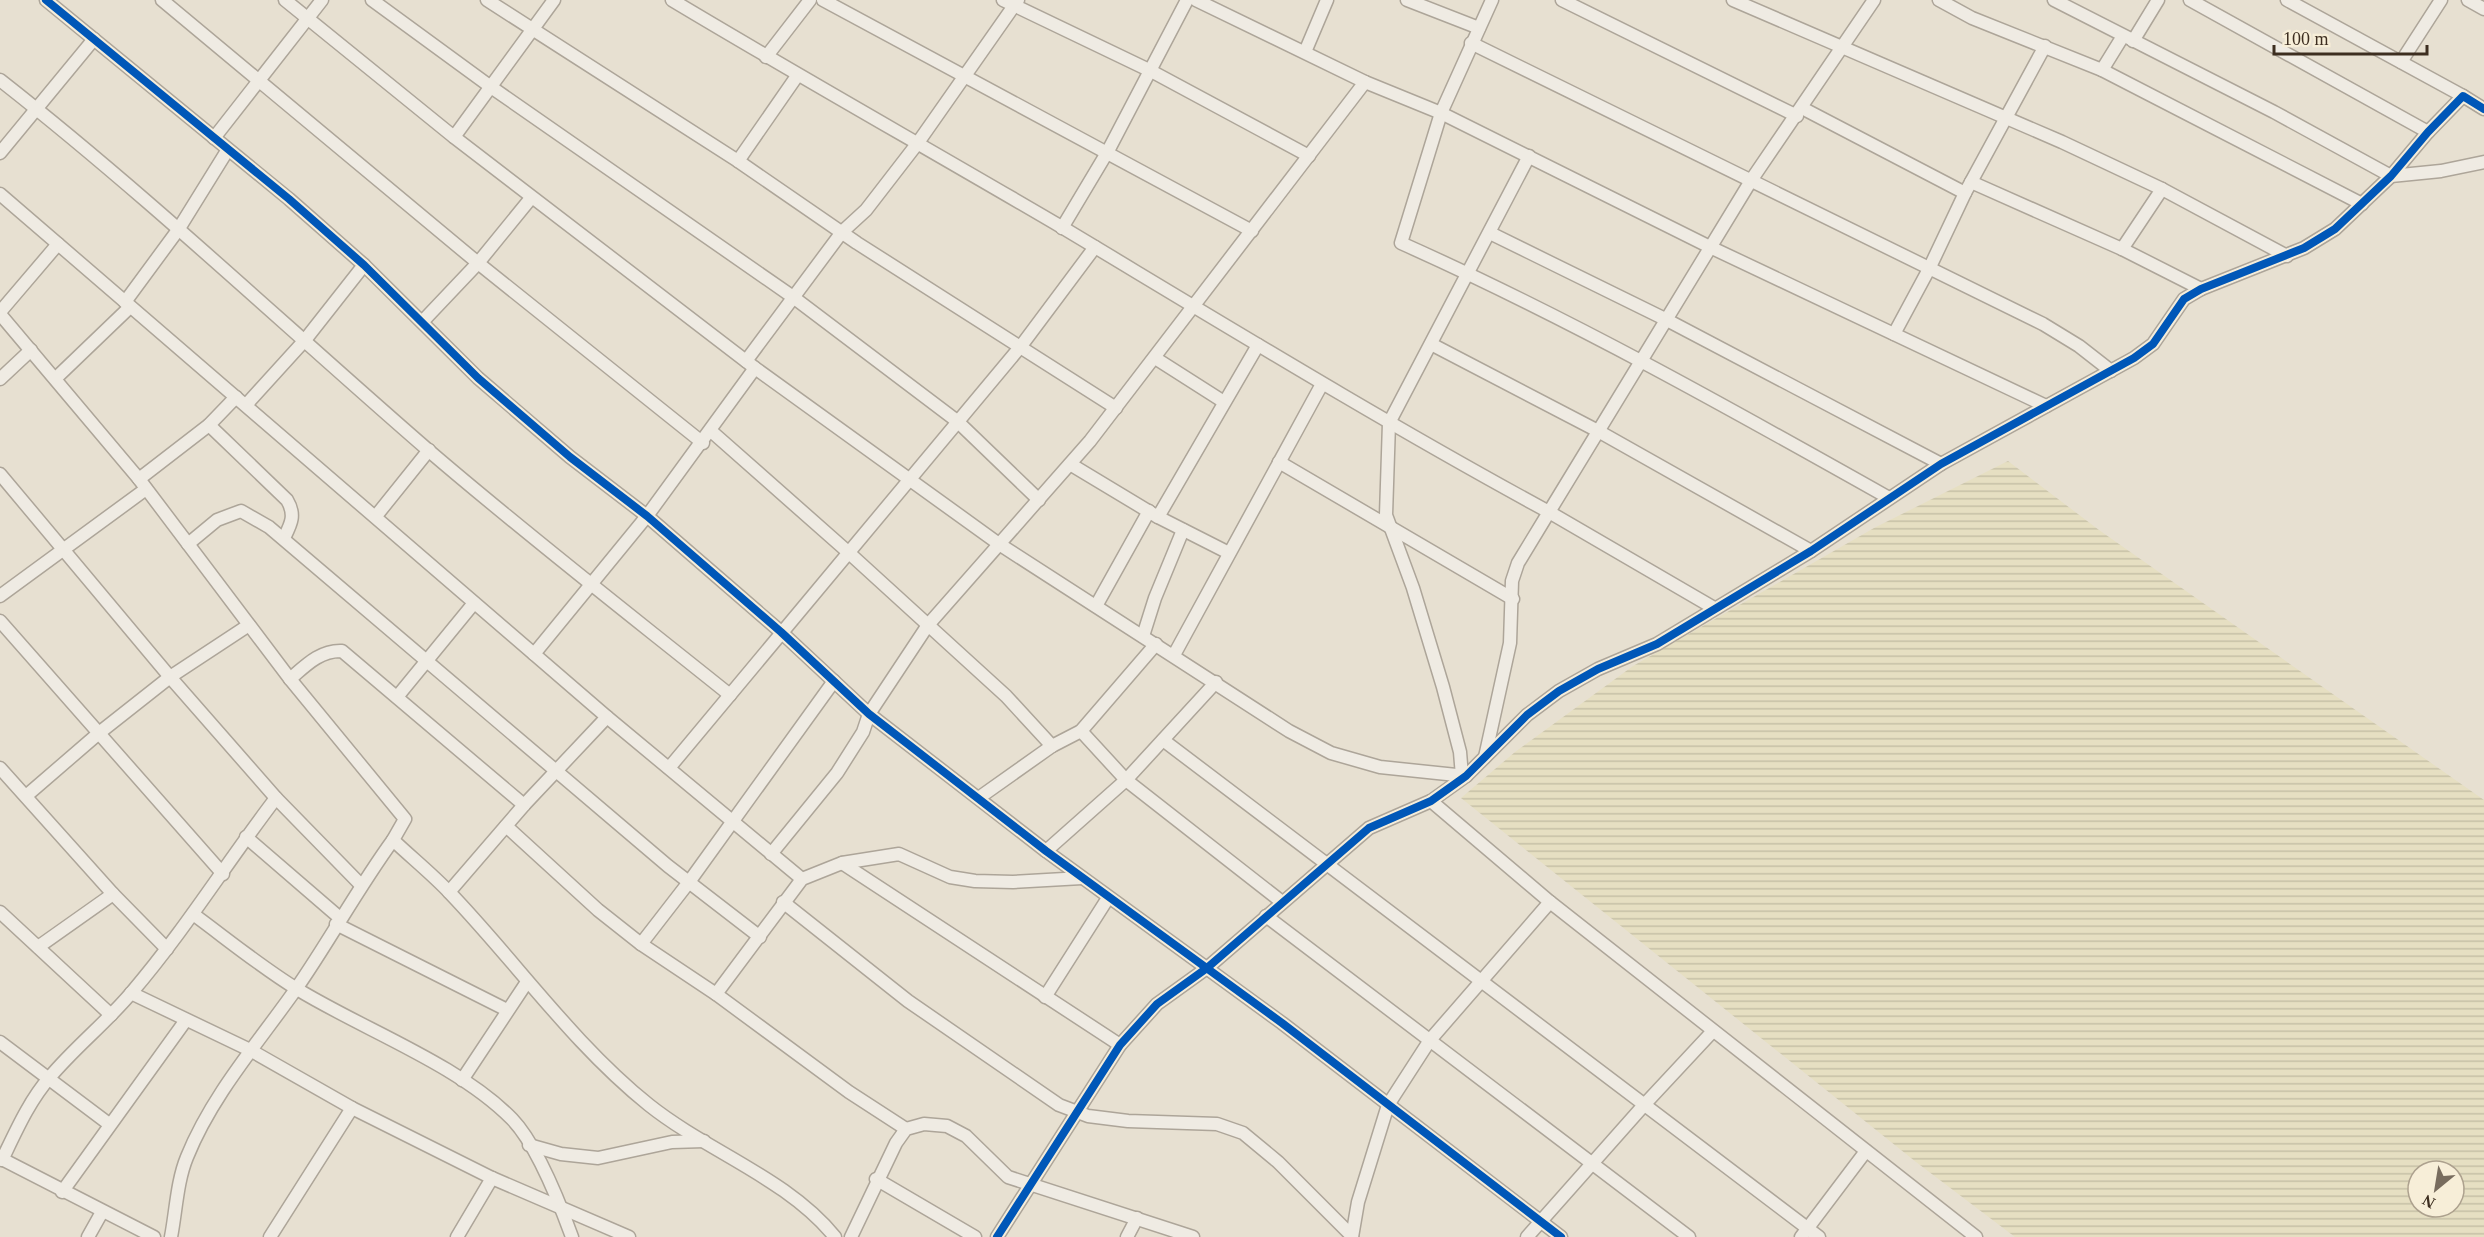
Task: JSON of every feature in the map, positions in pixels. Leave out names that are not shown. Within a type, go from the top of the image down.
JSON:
[{"type":"street","points":[[46,0],[227,151],[289,199],[364,265],[478,378],[570,457],[647,516],[781,632],[869,714],[980,797],[1108,898],[1207,968],[1561,1237]]},
{"type":"street","points":[[162,0],[261,80],[478,263],[703,443]]},
{"type":"street","points":[[285,0],[531,198],[750,365],[910,477],[999,544],[1289,731],[1331,753],[1380,767],[1464,776]]},
{"type":"street","points":[[214,138],[322,0]]},
{"type":"street","points":[[372,0],[491,87],[793,297],[957,421],[1039,500]]},
{"type":"street","points":[[487,0],[1116,408]]},
{"type":"street","points":[[454,137],[554,0]]},
{"type":"street","points":[[672,0],[797,76],[1195,306],[1322,384],[1714,608]]},
{"type":"street","points":[[766,57],[810,0]]},
{"type":"street","points":[[824,0],[1252,231]]},
{"type":"street","points":[[1003,0],[1017,3],[1151,71],[1309,156]]},
{"type":"street","points":[[1062,228],[1108,152],[1187,0]]},
{"type":"street","points":[[1196,0],[1365,82],[1441,113],[1710,247],[2046,406]]},
{"type":"street","points":[[1305,52],[1328,0]]},
{"type":"street","points":[[1492,0],[1441,113],[1401,243],[1468,273],[1641,360],[1889,498]]},
{"type":"street","points":[[1562,0],[1799,112],[1968,188],[2122,249],[2201,289]]},
{"type":"street","points":[[1733,0],[2006,117],[2162,189],[2287,256]]},
{"type":"street","points":[[1485,758],[1510,643],[1512,581],[1518,563],[1752,179],[1874,0]]},
{"type":"street","points":[[1939,0],[1972,18],[2102,70],[2361,204]]},
{"type":"street","points":[[2054,0],[2274,112],[2391,176],[2441,171],[2484,162]]},
{"type":"street","points":[[2102,70],[2158,0]]},
{"type":"street","points":[[2190,0],[2428,132]]},
{"type":"street","points":[[2287,0],[2484,109]]},
{"type":"street","points":[[2401,62],[2441,0]]},
{"type":"street","points":[[2468,0],[2484,9]]},
{"type":"street","points":[[1412,1],[1479,28]]},
{"type":"street","points":[[534,654],[591,586],[703,443],[793,297],[842,232],[866,210],[917,144],[963,76],[1017,3]]},
{"type":"street","points":[[0,153],[94,39]]},
{"type":"street","points":[[1471,43],[1752,179],[2060,333],[2111,371]]},
{"type":"street","points":[[1894,334],[1968,188],[2045,46]]},
{"type":"street","points":[[738,161],[797,76]]},
{"type":"street","points":[[0,80],[38,109],[429,450],[591,586],[730,695]]},
{"type":"street","points":[[771,854],[837,773],[863,732],[869,714],[928,625],[1039,500],[1116,408],[1365,82]]},
{"type":"street","points":[[997,1237],[1120,1045],[1157,1004],[1207,968],[1369,828],[1431,801],[1485,758],[1527,715],[1559,692],[1598,669],[1657,644],[1811,551],[1941,464],[2111,371],[2153,344],[2184,299],[2201,289],[2287,256],[2335,229],[2391,176],[2428,132],[2463,96]]},
{"type":"street","points":[[57,378],[127,304],[178,230],[227,151]]},
{"type":"street","points":[[1464,776],[1443,687],[1413,588],[1389,528],[1385,497],[1389,423],[1529,156]]},
{"type":"street","points":[[2122,249],[2162,189]]},
{"type":"street","points":[[0,194],[607,717],[802,879]]},
{"type":"street","points":[[423,321],[478,263],[531,198]]},
{"type":"street","points":[[1490,233],[1665,319],[1941,464]]},
{"type":"street","points":[[58,244],[0,313],[57,378],[143,484],[290,679],[405,819],[296,988],[250,1050],[205,1120],[186,1158],[171,1237]]},
{"type":"street","points":[[669,768],[1020,346],[1095,247]]},
{"type":"street","points":[[0,596],[64,549],[143,484],[209,424],[241,401],[305,340],[364,265]]},
{"type":"street","points":[[1431,344],[1598,431],[1811,551]]},
{"type":"street","points":[[1096,606],[1258,345]]},
{"type":"street","points":[[0,379],[31,350]]},
{"type":"street","points":[[1155,358],[1224,402]]},
{"type":"street","points":[[1174,655],[1322,384]]},
{"type":"street","points":[[209,424],[287,501],[293,510],[293,520],[284,538]]},
{"type":"street","points":[[711,431],[1006,696],[1052,746]]},
{"type":"street","points":[[376,516],[429,450]]},
{"type":"street","points":[[1279,462],[1513,599]]},
{"type":"street","points":[[1070,464],[1153,514],[1228,554]]},
{"type":"street","points":[[0,474],[276,798],[361,885]]},
{"type":"street","points":[[188,544],[217,520],[241,511],[284,538],[556,771],[689,882],[760,937]]},
{"type":"street","points":[[1143,636],[1155,598],[1183,530]]},
{"type":"street","points":[[397,697],[474,603]]},
{"type":"street","points":[[0,621],[223,874]]},
{"type":"street","points":[[26,796],[170,676],[249,625]]},
{"type":"street","points":[[980,797],[1052,746],[1081,730],[1156,644]]},
{"type":"street","points":[[290,679],[310,661],[332,651],[342,651],[524,805]]},
{"type":"street","points":[[641,944],[689,882],[834,681]]},
{"type":"street","points":[[1046,851],[1126,780],[1216,682]]},
{"type":"street","points":[[449,892],[524,805],[607,717]]},
{"type":"street","points":[[1081,730],[1126,780],[1282,902]]},
{"type":"street","points":[[1163,740],[1644,1105],[1804,1233],[1819,1237]]},
{"type":"street","points":[[0,768],[113,894],[167,949]]},
{"type":"street","points":[[154,1237],[1,1159],[24,1114],[49,1078],[111,1015],[167,949],[276,798]]},
{"type":"street","points":[[1431,801],[1550,902],[1976,1237]]},
{"type":"street","points":[[506,826],[598,910],[641,944],[716,994],[849,1092],[906,1129]]},
{"type":"street","points":[[246,837],[338,921],[507,1010]]},
{"type":"street","points":[[393,840],[449,892],[558,1018],[650,1106],[799,1202],[824,1223],[835,1237]]},
{"type":"street","points":[[716,994],[802,879],[842,863],[899,854],[950,877],[975,881],[1013,882],[1082,878]]},
{"type":"street","points":[[842,863],[1120,1045]]},
{"type":"street","points":[[38,947],[113,894]]},
{"type":"street","points":[[1044,997],[1108,898]]},
{"type":"street","points":[[783,902],[908,1001],[1059,1105],[1075,1113],[1128,1121],[1217,1124],[1244,1133],[1278,1162],[1352,1236]]},
{"type":"street","points":[[1352,1236],[1358,1202],[1388,1105],[1430,1040],[1550,902]]},
{"type":"street","points":[[0,912],[111,1015]]},
{"type":"street","points":[[193,914],[296,988],[462,1080],[492,1101],[514,1121],[529,1145],[561,1208],[572,1237]]},
{"type":"street","points":[[1266,916],[1590,1165],[1689,1237]]},
{"type":"street","points":[[462,1080],[527,982]]},
{"type":"street","points":[[131,993],[250,1050],[351,1108],[492,1178],[629,1237]]},
{"type":"street","points":[[62,1191],[186,1020]]},
{"type":"street","points":[[1527,1237],[1713,1031]]},
{"type":"street","points":[[0,1042],[109,1124]]},
{"type":"street","points":[[270,1237],[351,1108]]},
{"type":"street","points":[[851,1237],[876,1179],[906,1129],[924,1124],[947,1126],[966,1136],[1008,1177],[1193,1237]]},
{"type":"street","points":[[529,1145],[561,1154],[598,1158],[672,1142],[705,1141]]},
{"type":"street","points":[[1804,1233],[1866,1151]]},
{"type":"street","points":[[457,1237],[492,1178]]},
{"type":"street","points":[[876,1179],[975,1237]]},
{"type":"street","points":[[88,1237],[102,1212]]},
{"type":"street","points":[[1127,1237],[1137,1218]]},
{"type":"shaded area","points":[[2008,461],[2099,530],[2484,800],[2484,1237],[2015,1237],[1916,1162],[1461,798],[1515,752],[1633,666],[1874,528]]},
{"type":"cycle path","points":[[46,0],[289,199],[364,265],[478,378],[570,457],[647,516],[781,632],[869,714],[1046,851],[1282,1023],[1561,1237]]},
{"type":"cycle path","points":[[997,1237],[1120,1045],[1157,1004],[1207,968],[1369,828],[1431,801],[1466,776],[1527,715],[1559,691],[1598,669],[1657,644],[1811,551],[1941,464],[2134,358],[2153,344],[2184,299],[2201,289],[2304,248],[2335,229],[2391,176],[2428,132],[2463,96],[2484,109]]}]
